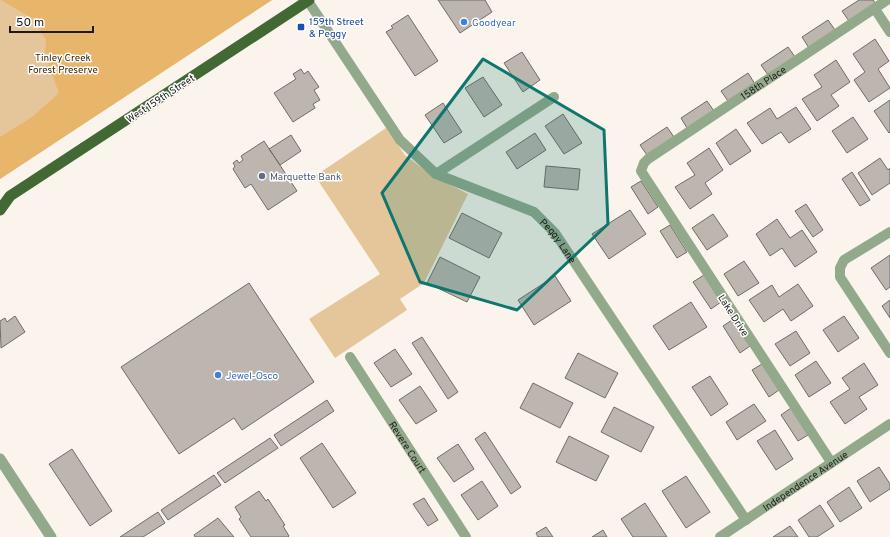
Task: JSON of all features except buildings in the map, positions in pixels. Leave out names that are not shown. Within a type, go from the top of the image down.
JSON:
[{"type":"main road","name":"West 159th Street","points":[[0,210],[5,198],[309,0]]},
{"type":"street","name":"Peggy Lane","points":[[309,0],[400,140],[436,174],[534,212],[555,233],[746,520]]},
{"type":"street","name":"158th Place","points":[[642,166],[655,155],[887,0]]},
{"type":"street","points":[[875,9],[890,32]]},
{"type":"street","points":[[436,174],[554,97]]},
{"type":"street","name":"Lake Drive","points":[[642,166],[643,175],[831,462]]},
{"type":"street","points":[[890,232],[844,260],[840,268],[840,277],[843,283],[890,353]]},
{"type":"street","name":"Revere Court","points":[[350,357],[466,537]]},
{"type":"street","name":"Independence Avenue","points":[[720,537],[890,424]]},
{"type":"street","points":[[0,459],[51,537]]},
{"type":"highlighted area","points":[[483,59],[604,130],[608,224],[517,310],[420,282],[382,193]]},
{"type":"green space","name":"Tinley Creek Forest Preserve","points":[[0,0],[272,0],[0,179]]},
{"type":"green space","name":"Tinley Creek Forest Preserve","points":[[1,0],[272,0],[0,179],[0,137],[32,117],[59,93],[45,55],[46,40],[33,19]]},
{"type":"green space","points":[[386,128],[405,155],[431,175],[468,194],[424,283],[400,299],[407,310],[335,358],[309,319],[380,274],[315,176]]},
{"type":"place","name":"Goodyear","points":[[464,22]]},
{"type":"place","name":"159th Street & Peggy","points":[[301,27]]},
{"type":"place","name":"Marquette Bank","points":[[262,176]]},
{"type":"place","name":"Jewel-Osco","points":[[218,375]]}]
